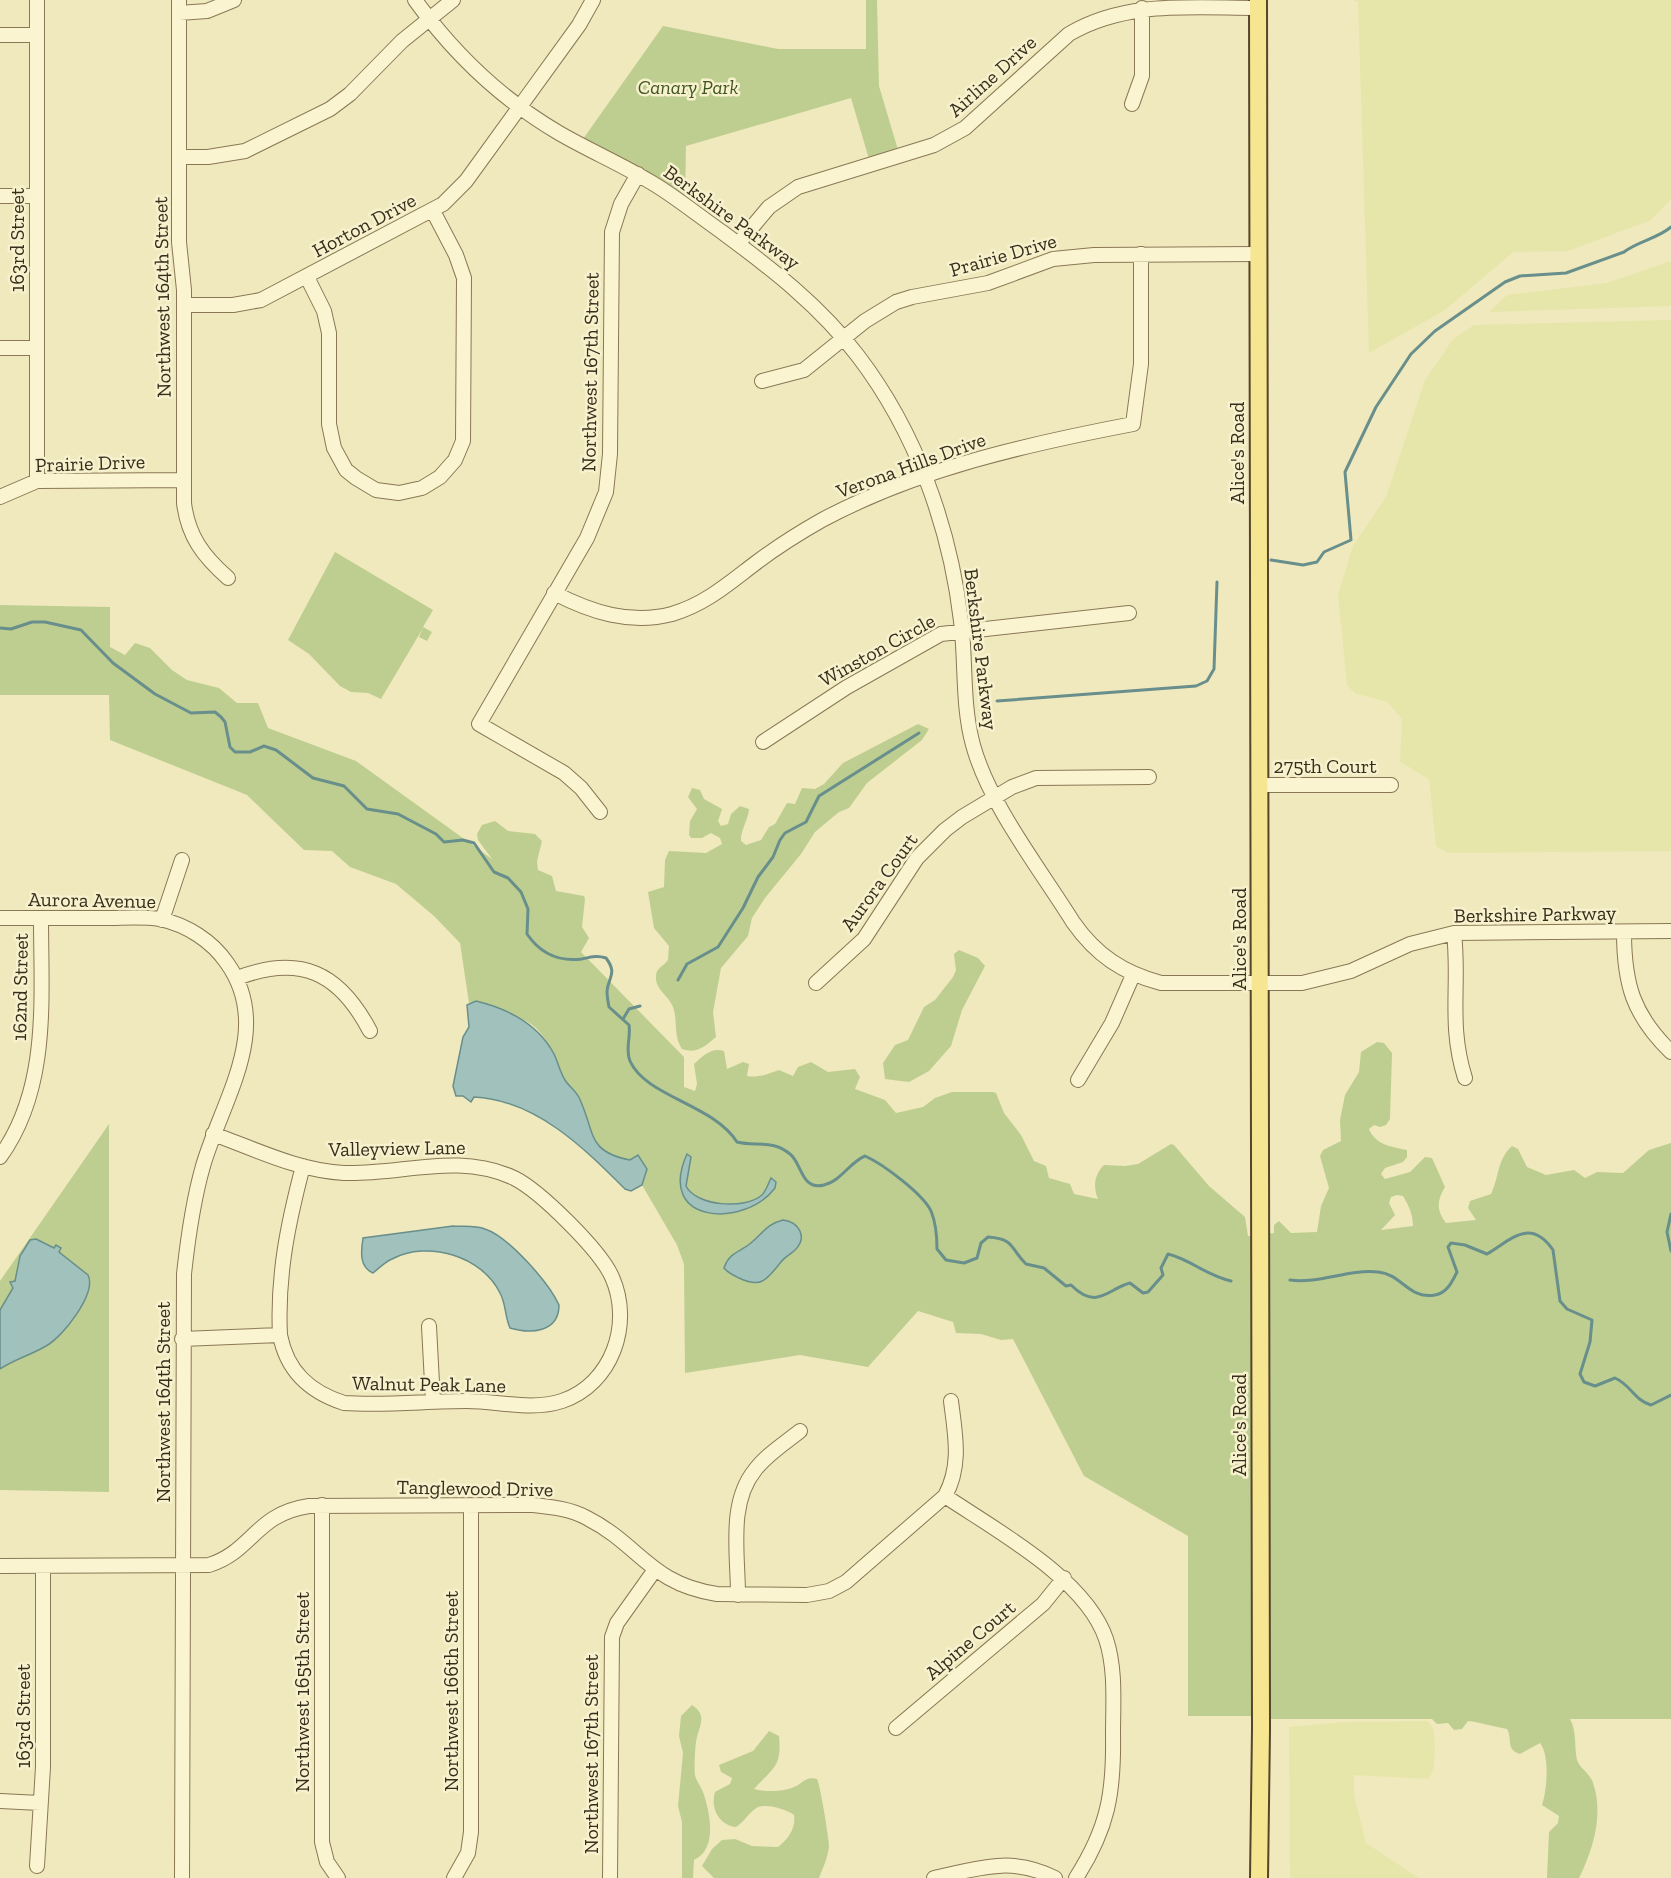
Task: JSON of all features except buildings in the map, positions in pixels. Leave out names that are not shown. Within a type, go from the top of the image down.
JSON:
[{"type":"main road","name":"Alice's Road","points":[[1258,4],[1259,1878]]},
{"type":"street","name":"163rd Street","points":[[37,0],[37,481]]},
{"type":"street","points":[[178,6],[207,12],[234,0]]},
{"type":"street","name":"Berkshire Parkway","points":[[416,0],[430,20],[472,68],[519,107],[561,134],[638,174],[738,244],[792,286],[844,339],[872,375],[899,420],[926,478],[951,564],[962,630],[969,727],[980,766],[995,797],[1084,938],[1113,964],[1133,975],[1179,985],[1260,985],[1321,980],[1351,971],[1410,944],[1454,933],[1671,931]]},
{"type":"street","points":[[179,157],[218,156],[245,151],[330,109],[350,94],[402,41],[453,0]]},
{"type":"street","name":"Horton Drive","points":[[184,305],[246,304],[261,300],[433,211],[454,195],[585,16],[593,0]]},
{"type":"street","name":"Airline Drive","points":[[738,244],[769,207],[798,187],[950,138],[971,123],[1069,34],[1103,15],[1142,8],[1258,4]]},
{"type":"street","name":"Northwest 164th Street","points":[[178,6],[179,242],[184,305],[186,521],[202,553],[228,578]]},
{"type":"street","points":[[1132,104],[1142,76],[1142,8]]},
{"type":"street","points":[[0,35],[37,35]]},
{"type":"street","name":"Northwest 167th Street","points":[[600,812],[581,788],[564,773],[479,724],[593,526],[609,473],[612,232],[621,204],[638,174]]},
{"type":"street","points":[[0,196],[37,196]]},
{"type":"street","points":[[307,277],[324,311],[329,333],[329,424],[334,448],[346,470],[376,490],[399,493],[422,488],[440,477],[459,452],[465,428],[464,278],[456,255],[433,211]]},
{"type":"street","name":"Verona Hills Drive","points":[[554,592],[580,607],[607,615],[642,618],[670,614],[710,598],[772,551],[835,513],[926,478],[1019,448],[1134,424],[1141,364],[1141,254]]},
{"type":"street","name":"Prairie Drive","points":[[762,381],[804,370],[879,311],[912,297],[988,283],[1038,263],[1072,256],[1257,254]]},
{"type":"street","points":[[0,348],[37,348]]},
{"type":"street","name":"Prairie Drive","points":[[0,497],[37,481],[184,480]]},
{"type":"street","name":"Winston Circle","points":[[763,742],[848,687],[941,634],[1129,613]]},
{"type":"street","name":"Aurora Court","points":[[816,983],[864,939],[905,874],[931,843],[962,817],[1024,782],[1048,776],[1149,777]]},
{"type":"street","name":"275th Court","points":[[1259,785],[1391,785]]},
{"type":"street","points":[[162,920],[182,860]]},
{"type":"street","name":"Aurora Avenue","points":[[0,918],[162,920],[187,929],[212,946]]},
{"type":"street","name":"162nd Street","points":[[0,1157],[34,1081],[39,1053],[41,918]]},
{"type":"street","points":[[1624,932],[1626,975],[1630,991],[1646,1024],[1671,1052]]},
{"type":"street","points":[[1454,933],[1455,1029],[1465,1078]]},
{"type":"street","name":"Northwest 164th Street","points":[[182,1878],[182,1339],[188,1236],[195,1198],[213,1134],[246,1047],[246,1010],[237,978],[212,946]]},
{"type":"street","points":[[237,978],[279,967],[314,972],[346,993],[370,1031]]},
{"type":"street","points":[[1078,1080],[1112,1023],[1133,975]]},
{"type":"street","name":"Valleyview Lane","points":[[213,1134],[326,1172],[368,1173],[465,1164],[499,1172],[532,1189],[547,1202],[598,1256],[613,1279]]},
{"type":"street","name":"Walnut Peak Lane","points":[[303,1166],[284,1243],[280,1283],[280,1335],[286,1356],[297,1376],[327,1397],[344,1403],[363,1404],[486,1401],[530,1406],[548,1405],[576,1395],[598,1376],[615,1347],[620,1314],[613,1279]]},
{"type":"street","points":[[429,1326],[433,1402]]},
{"type":"street","points":[[182,1339],[280,1335]]},
{"type":"street","points":[[951,1401],[957,1461],[953,1482],[945,1496],[1064,1578],[1077,1590],[1099,1622],[1106,1639],[1113,1674],[1111,1801],[1101,1833],[1076,1878]]},
{"type":"street","points":[[738,1595],[739,1498],[756,1468],[800,1431]]},
{"type":"street","name":"Tanglewood Drive","points":[[0,1566],[199,1567],[220,1562],[240,1549],[256,1530],[275,1516],[297,1507],[533,1505],[570,1511],[602,1526],[654,1571],[683,1586],[701,1592],[738,1595],[807,1595],[839,1587],[945,1496]]},
{"type":"street","name":"Northwest 165th Street","points":[[322,1505],[322,1842],[327,1862],[337,1877]]},
{"type":"street","name":"Northwest 166th Street","points":[[456,1876],[468,1853],[471,1832],[471,1506]]},
{"type":"street","name":"163rd Street","points":[[37,1866],[43,1767],[43,1567]]},
{"type":"street","name":"Northwest 167th Street","points":[[610,1878],[612,1637],[622,1615],[654,1571]]},
{"type":"street","name":"Alpine Court","points":[[896,1728],[1043,1604],[1064,1578]]},
{"type":"street","points":[[0,1801],[40,1803]]},
{"type":"street","points":[[934,1878],[1002,1864],[1022,1865],[1055,1878]]},
{"type":"green space","name":"Canary Park","points":[[866,0],[877,0],[879,86],[898,150],[869,159],[851,98],[686,146],[685,198],[583,139],[663,26],[778,49],[866,49]]},
{"type":"green space","points":[[1353,0],[1671,0],[1671,199],[1651,220],[1568,251],[1513,252],[1445,310],[1369,353],[1358,2]]},
{"type":"green space","points":[[1671,261],[1671,306],[1489,312],[1507,295],[1607,283]]},
{"type":"green space","points":[[1671,320],[1671,851],[1449,853],[1436,846],[1429,779],[1400,762],[1402,719],[1387,702],[1355,693],[1347,685],[1338,595],[1353,546],[1386,497],[1425,380],[1453,339],[1474,325]]},
{"type":"green space","points":[[335,552],[433,610],[423,627],[432,632],[427,641],[419,637],[423,628],[381,699],[368,693],[351,692],[340,686],[309,654],[288,640]]},
{"type":"green space","points":[[0,605],[110,607],[110,647],[125,655],[135,643],[150,648],[172,670],[187,680],[219,688],[237,703],[258,703],[268,728],[356,761],[492,859],[478,840],[477,834],[482,825],[495,821],[508,831],[535,834],[542,841],[537,861],[538,870],[552,876],[556,891],[584,896],[582,927],[589,938],[581,952],[684,1057],[684,1087],[695,1091],[697,1084],[694,1064],[708,1053],[719,1050],[724,1051],[727,1069],[743,1062],[749,1064],[747,1076],[759,1076],[779,1070],[793,1076],[798,1067],[811,1062],[828,1072],[855,1069],[860,1077],[855,1089],[885,1100],[896,1113],[923,1107],[935,1098],[952,1092],[993,1092],[996,1093],[1004,1113],[1021,1135],[1034,1161],[1046,1166],[1049,1178],[1070,1184],[1074,1194],[1098,1199],[1095,1181],[1104,1165],[1138,1164],[1171,1144],[1174,1145],[1209,1186],[1245,1217],[1248,1236],[1255,1236],[1256,1716],[1188,1716],[1188,1536],[1084,1476],[1013,1339],[1001,1340],[981,1334],[956,1333],[953,1322],[918,1311],[868,1367],[800,1355],[685,1373],[684,1264],[677,1245],[642,1185],[646,1167],[638,1155],[630,1160],[617,1157],[607,1153],[596,1142],[581,1103],[565,1080],[541,1033],[521,1018],[482,1003],[469,1003],[460,943],[434,916],[396,884],[350,867],[332,851],[304,850],[247,795],[110,740],[109,695],[0,695]]},
{"type":"green space","points":[[918,724],[929,729],[922,740],[867,783],[849,808],[839,812],[815,832],[801,854],[765,898],[752,918],[748,936],[721,968],[713,1012],[716,1037],[704,1047],[696,1050],[682,1049],[679,1044],[673,1007],[657,982],[657,972],[668,960],[669,946],[654,928],[648,892],[664,887],[665,860],[669,851],[706,853],[722,844],[720,838],[711,833],[702,838],[691,838],[689,835],[690,821],[697,809],[688,797],[692,788],[700,790],[704,799],[722,809],[718,821],[721,826],[728,824],[731,814],[740,806],[749,809],[741,837],[741,841],[746,845],[761,840],[769,827],[775,824],[787,803],[795,804],[802,788],[815,789],[824,784],[843,763]]},
{"type":"green space","points":[[959,950],[978,958],[985,966],[962,1010],[951,1046],[929,1071],[909,1082],[885,1079],[883,1063],[895,1045],[908,1040],[924,1007],[935,1000],[953,977],[956,970],[954,954]]},
{"type":"green space","points":[[1377,1042],[1384,1043],[1392,1053],[1390,1119],[1386,1125],[1380,1127],[1374,1125],[1369,1129],[1380,1142],[1407,1150],[1407,1157],[1403,1162],[1385,1168],[1381,1174],[1385,1179],[1410,1172],[1425,1157],[1432,1158],[1445,1187],[1440,1196],[1439,1205],[1440,1214],[1446,1223],[1476,1220],[1468,1208],[1470,1201],[1491,1194],[1501,1163],[1512,1146],[1518,1149],[1527,1167],[1546,1175],[1574,1170],[1585,1178],[1597,1172],[1623,1173],[1649,1150],[1671,1143],[1671,1719],[1570,1719],[1574,1729],[1577,1760],[1592,1780],[1597,1807],[1595,1832],[1589,1856],[1579,1878],[1547,1878],[1549,1832],[1558,1823],[1559,1816],[1542,1805],[1546,1764],[1540,1743],[1520,1754],[1512,1750],[1507,1729],[1468,1721],[1462,1729],[1454,1730],[1448,1723],[1437,1724],[1432,1719],[1266,1719],[1265,1234],[1274,1233],[1274,1225],[1279,1221],[1291,1233],[1317,1232],[1321,1206],[1329,1188],[1320,1156],[1323,1150],[1341,1141],[1340,1120],[1345,1095],[1359,1072],[1361,1052]],"holes":[[[1403,1196],[1410,1211],[1413,1226],[1381,1230],[1395,1215],[1389,1203],[1391,1197]]]},
{"type":"green space","points":[[109,1124],[109,1492],[0,1490],[0,1281]]},
{"type":"green space","points":[[692,1705],[700,1713],[701,1718],[696,1745],[695,1772],[706,1800],[710,1829],[707,1848],[694,1860],[693,1878],[682,1878],[682,1822],[678,1806],[683,1753],[679,1736],[681,1716]]},
{"type":"green space","points":[[1427,1721],[1433,1728],[1435,1742],[1434,1767],[1429,1779],[1354,1775],[1354,1795],[1366,1843],[1419,1878],[1290,1878],[1289,1727],[1344,1722]]},
{"type":"green space","points":[[769,1731],[779,1736],[779,1754],[775,1766],[754,1789],[785,1790],[807,1779],[817,1779],[829,1846],[824,1866],[819,1878],[714,1878],[702,1866],[712,1849],[722,1840],[735,1839],[752,1846],[778,1847],[792,1829],[794,1815],[774,1807],[759,1807],[736,1827],[725,1823],[715,1810],[715,1792],[730,1784],[732,1778],[721,1772],[719,1765],[753,1751]]},
{"type":"water","points":[[476,1001],[511,1013],[540,1034],[554,1054],[565,1080],[580,1099],[595,1140],[600,1147],[616,1157],[630,1160],[638,1155],[647,1169],[642,1185],[631,1191],[625,1189],[576,1143],[538,1117],[518,1107],[497,1100],[474,1097],[471,1102],[463,1096],[456,1096],[453,1086],[463,1037],[469,1027],[467,1005]]},
{"type":"water","points":[[687,1154],[691,1157],[686,1186],[691,1193],[710,1202],[733,1204],[754,1200],[762,1195],[771,1178],[776,1182],[775,1188],[761,1201],[744,1210],[726,1214],[708,1213],[693,1207],[683,1195],[680,1177]]},
{"type":"water","points":[[783,1220],[797,1227],[801,1240],[795,1250],[768,1277],[753,1283],[731,1274],[724,1268],[732,1255],[748,1245],[769,1226]]},
{"type":"water","points":[[453,1226],[485,1229],[516,1251],[538,1273],[559,1305],[554,1321],[549,1326],[534,1331],[510,1328],[502,1297],[492,1280],[481,1269],[453,1255],[422,1251],[406,1253],[389,1260],[373,1273],[363,1263],[363,1238]]},
{"type":"water","points":[[36,1239],[54,1248],[56,1245],[61,1248],[59,1252],[88,1275],[88,1292],[77,1314],[53,1341],[0,1369],[0,1310],[13,1288],[10,1282],[15,1281],[20,1256],[30,1240]]},
{"type":"waterway","points":[[1271,560],[1303,565],[1317,562],[1324,552],[1351,540],[1345,472],[1376,407],[1411,354],[1435,331],[1505,282],[1520,276],[1566,273],[1624,252],[1671,227]]},
{"type":"waterway","points":[[997,701],[1196,686],[1207,681],[1214,669],[1217,582]]},
{"type":"waterway","points":[[0,628],[11,629],[32,622],[45,622],[81,630],[113,663],[155,694],[191,713],[215,712],[225,722],[230,747],[235,752],[250,752],[264,746],[276,750],[313,778],[344,786],[367,809],[398,814],[436,834],[444,842],[463,840],[474,843],[494,872],[508,878],[521,892],[528,909],[527,934],[532,941],[544,951],[558,957],[574,960],[597,956],[606,958],[610,963],[612,972],[607,991],[609,1007],[629,1025],[630,1061],[638,1073],[650,1084],[712,1118],[737,1142],[777,1146],[783,1149],[794,1158],[806,1180],[816,1186],[830,1183],[865,1156],[873,1160],[902,1180],[927,1204],[934,1220],[937,1249],[946,1260],[964,1263],[977,1258],[981,1243],[988,1237],[1008,1242],[1026,1264],[1044,1268],[1066,1286],[1071,1285],[1080,1293],[1088,1296],[1102,1296],[1130,1283],[1143,1293],[1148,1292],[1163,1275],[1161,1268],[1168,1254],[1231,1281]]},
{"type":"waterway","points":[[678,980],[687,964],[718,947],[743,908],[758,877],[773,857],[780,840],[785,833],[806,822],[819,796],[919,733]]},
{"type":"waterway","points":[[623,1019],[629,1009],[640,1006]]},
{"type":"waterway","points":[[1671,1214],[1667,1232],[1671,1251]]},
{"type":"waterway","points":[[1290,1280],[1301,1281],[1378,1272],[1393,1277],[1418,1294],[1435,1295],[1446,1289],[1457,1272],[1448,1247],[1451,1243],[1465,1245],[1487,1254],[1520,1234],[1536,1235],[1545,1240],[1553,1250],[1560,1301],[1567,1309],[1592,1320],[1590,1342],[1580,1374],[1584,1382],[1595,1386],[1615,1378],[1625,1384],[1640,1400],[1651,1405],[1671,1395]]}]
